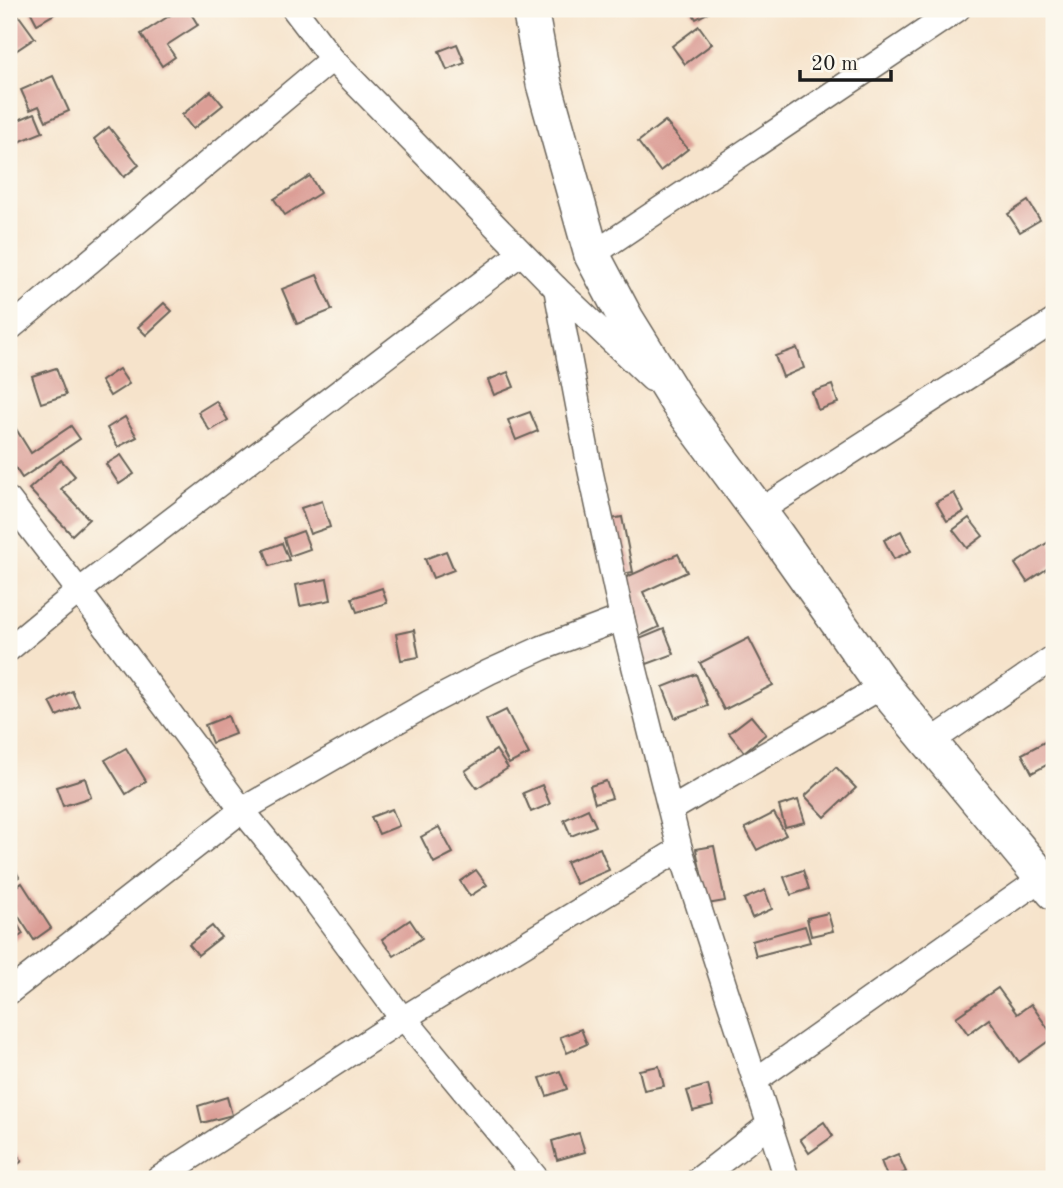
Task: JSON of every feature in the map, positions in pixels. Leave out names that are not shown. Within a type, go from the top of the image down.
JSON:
[{"type":"main road","points":[[530,9],[544,84],[592,255],[626,319],[678,403],[883,686],[1048,885]]},
{"type":"street","points":[[294,9],[332,59],[521,253],[678,403]]},
{"type":"street","points":[[592,255],[958,9]]},
{"type":"street","points":[[9,329],[332,59]]},
{"type":"street","points":[[9,649],[79,591],[521,253]]},
{"type":"street","points":[[556,288],[590,469],[622,618],[680,849],[787,1179]]},
{"type":"street","points":[[758,512],[1054,321]]},
{"type":"street","points":[[9,500],[398,1013],[537,1179]]},
{"type":"street","points":[[9,992],[242,810],[429,703],[489,672],[542,648],[622,618]]},
{"type":"street","points":[[929,743],[1054,657]]},
{"type":"street","points":[[672,809],[883,686]]},
{"type":"street","points":[[158,1179],[404,1018],[680,849]]},
{"type":"street","points":[[756,1080],[1048,885]]},
{"type":"street","points":[[699,1179],[769,1124]]},
{"type":"building","points":[[29,9],[54,9],[56,13],[37,24]]},
{"type":"building","points":[[180,9],[188,9],[198,25],[167,45],[175,57],[162,66],[141,34]]},
{"type":"building","points":[[690,9],[715,9],[696,19]]},
{"type":"building","points":[[19,16],[35,38],[11,54],[9,23]]},
{"type":"building","points":[[699,26],[712,44],[685,64],[672,46]]},
{"type":"building","points":[[457,44],[465,63],[447,70],[439,51]]},
{"type":"building","points":[[53,76],[69,111],[46,121],[39,106],[30,110],[21,90]]},
{"type":"building","points":[[211,91],[223,105],[193,129],[182,115]]},
{"type":"building","points":[[35,113],[43,132],[9,146],[9,124]]},
{"type":"building","points":[[665,121],[688,149],[660,171],[638,142]]},
{"type":"building","points":[[109,127],[139,165],[124,177],[94,139]]},
{"type":"building","points":[[310,176],[320,193],[285,215],[274,199]]},
{"type":"building","points":[[1028,201],[1040,220],[1020,232],[1008,214]]},
{"type":"building","points":[[317,275],[332,310],[297,324],[282,289]]},
{"type":"building","points":[[164,303],[172,311],[146,335],[138,327]]},
{"type":"building","points":[[797,348],[804,368],[783,377],[775,356]]},
{"type":"building","points":[[56,368],[66,395],[41,403],[32,376]]},
{"type":"building","points":[[119,369],[129,384],[110,396],[101,381]]},
{"type":"building","points":[[508,372],[514,387],[494,395],[488,380]]},
{"type":"building","points":[[832,385],[838,403],[818,410],[812,392]]},
{"type":"building","points":[[216,401],[228,420],[210,431],[198,412]]},
{"type":"building","points":[[530,412],[538,431],[516,440],[508,420]]},
{"type":"building","points":[[125,417],[137,437],[118,447],[107,428]]},
{"type":"building","points":[[71,426],[80,439],[22,478],[9,458],[9,434],[16,429],[31,453]]},
{"type":"building","points":[[121,455],[134,474],[119,484],[106,464]]},
{"type":"building","points":[[61,460],[75,476],[61,489],[89,519],[72,535],[29,489]]},
{"type":"building","points":[[954,493],[964,512],[947,521],[936,502]]},
{"type":"building","points":[[322,501],[330,527],[310,534],[301,508]]},
{"type":"building","points":[[622,517],[633,572],[611,576],[601,521]]},
{"type":"building","points":[[969,518],[983,536],[967,548],[953,530]]},
{"type":"building","points":[[303,531],[310,549],[290,556],[284,538]]},
{"type":"building","points":[[901,531],[911,551],[894,559],[884,540]]},
{"type":"building","points":[[1050,541],[1054,549],[1054,564],[1027,582],[1015,564]]},
{"type":"building","points":[[282,543],[289,560],[270,566],[264,550]]},
{"type":"building","points":[[446,551],[454,570],[433,578],[425,559]]},
{"type":"building","points":[[678,554],[687,572],[643,592],[659,627],[635,638],[611,584]]},
{"type":"building","points":[[327,579],[331,600],[300,606],[296,585]]},
{"type":"building","points":[[382,588],[387,603],[357,612],[352,598]]},
{"type":"building","points":[[664,629],[674,654],[647,664],[637,640]]},
{"type":"building","points":[[414,630],[419,657],[401,660],[396,634]]},
{"type":"building","points":[[749,638],[773,685],[724,710],[700,663]]},
{"type":"building","points":[[696,674],[708,706],[675,718],[663,687]]},
{"type":"building","points":[[72,691],[79,706],[57,716],[50,702]]},
{"type":"building","points":[[506,710],[529,754],[509,764],[486,720]]},
{"type":"building","points":[[228,716],[235,734],[212,743],[205,725]]},
{"type":"building","points":[[751,716],[766,734],[744,752],[729,733]]},
{"type":"building","points":[[1054,737],[1054,761],[1032,773],[1022,754]]},
{"type":"building","points":[[126,748],[146,781],[126,794],[105,760]]},
{"type":"building","points":[[496,750],[508,768],[477,788],[465,771]]},
{"type":"building","points":[[836,767],[856,788],[825,817],[805,796]]},
{"type":"building","points":[[85,778],[91,797],[63,806],[56,787]]},
{"type":"building","points":[[606,781],[612,798],[595,803],[590,786]]},
{"type":"building","points":[[542,785],[550,804],[531,812],[523,793]]},
{"type":"building","points":[[798,800],[805,822],[785,827],[779,806]]},
{"type":"building","points":[[392,809],[399,826],[379,834],[371,817]]},
{"type":"building","points":[[588,809],[596,826],[571,836],[564,820]]},
{"type":"building","points":[[774,813],[786,835],[757,850],[745,828]]},
{"type":"building","points":[[439,827],[453,853],[434,863],[421,837]]},
{"type":"building","points":[[714,846],[725,901],[707,904],[696,849]]},
{"type":"building","points":[[600,848],[609,870],[576,884],[566,862]]},
{"type":"building","points":[[9,859],[19,877],[9,883]]},
{"type":"building","points":[[476,870],[487,885],[470,896],[460,881]]},
{"type":"building","points":[[803,870],[809,889],[791,895],[784,877]]},
{"type":"building","points":[[22,883],[51,928],[34,940],[9,902],[9,892]]},
{"type":"building","points":[[765,890],[772,909],[752,918],[744,899]]},
{"type":"building","points":[[828,913],[833,931],[811,936],[807,918]]},
{"type":"building","points":[[13,917],[23,934],[9,943],[9,920]]},
{"type":"building","points":[[410,920],[422,938],[394,956],[382,939]]},
{"type":"building","points":[[212,926],[221,937],[198,955],[189,944]]},
{"type":"building","points":[[805,926],[810,942],[756,956],[752,941]]},
{"type":"building","points":[[998,988],[1017,1014],[1031,1004],[1054,1037],[1019,1062],[989,1019],[968,1034],[956,1017]]},
{"type":"building","points":[[581,1029],[587,1044],[567,1053],[560,1037]]},
{"type":"building","points":[[659,1066],[664,1086],[644,1090],[639,1070]]},
{"type":"building","points":[[560,1071],[567,1089],[547,1096],[540,1078]]},
{"type":"building","points":[[708,1085],[713,1106],[693,1111],[687,1091]]},
{"type":"building","points":[[227,1097],[232,1115],[202,1123],[198,1106]]},
{"type":"building","points":[[824,1122],[833,1136],[809,1153],[800,1139]]},
{"type":"building","points":[[579,1133],[585,1152],[557,1160],[552,1141]]},
{"type":"building","points":[[9,1143],[22,1161],[9,1171]]},
{"type":"building","points":[[898,1154],[906,1172],[888,1179],[881,1161]]}]
